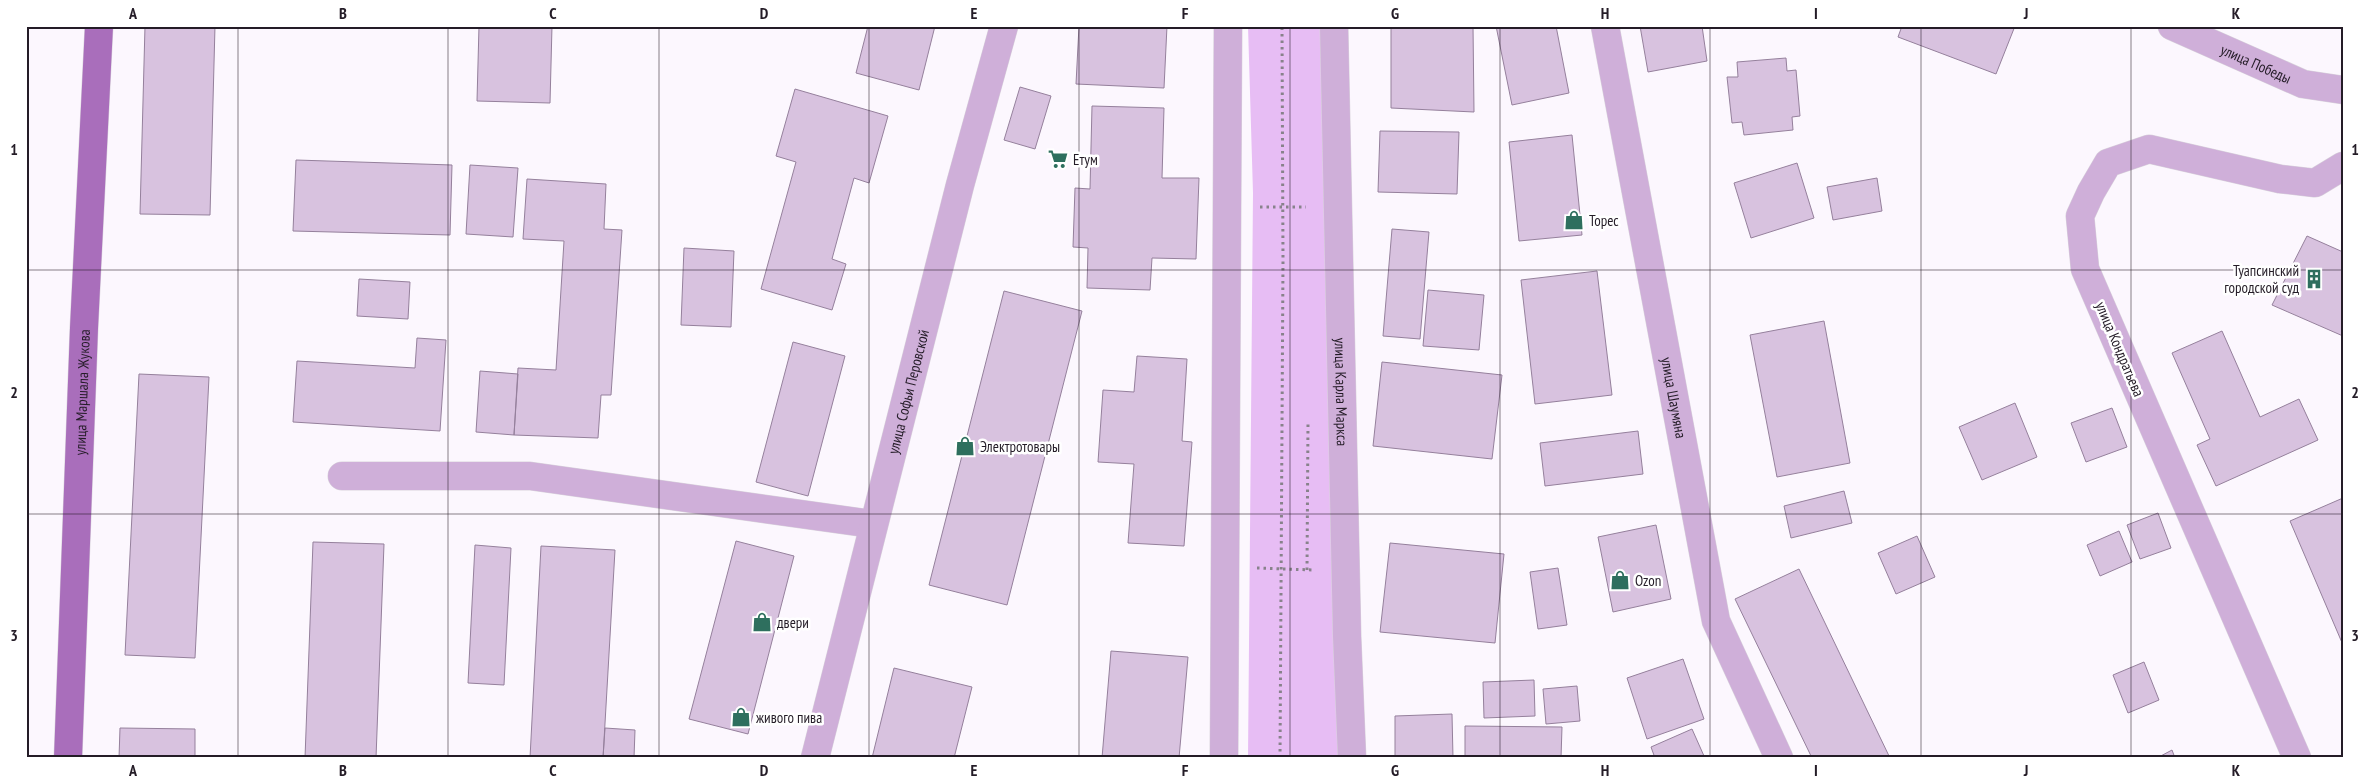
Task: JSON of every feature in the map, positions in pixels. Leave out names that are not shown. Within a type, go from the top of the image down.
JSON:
[{"type":"main road","name":"улица Маршала Жукова","points":[[68,758],[84,328],[99,26]]},
{"type":"street","name":"улица Софьи Перовской","points":[[815,758],[872,524],[957,194],[1004,26]]},
{"type":"street","points":[[1224,758],[1228,26]]},
{"type":"street","name":"улица Карла Маркса","points":[[1334,26],[1347,636],[1352,758]]},
{"type":"street","name":"улица Шаумяна","points":[[1604,26],[1716,621],[1779,758]]},
{"type":"street","name":"улица Победы","points":[[2172,26],[2303,84],[2343,90]]},
{"type":"street","name":"улица Кондратьева","points":[[2297,758],[2085,269],[2080,216],[2108,163],[2149,149],[2280,179],[2315,183],[2343,166]]},
{"type":"street","points":[[342,476],[530,476],[872,524]]},
{"type":"path","points":[[1280,758],[1282,26]]},
{"type":"path","points":[[1258,207],[1309,207]]},
{"type":"path","points":[[1254,568],[1306,570]]},
{"type":"shaded area","points":[[1248,26],[1329,26],[1346,758],[1248,758],[1253,193]]},
{"type":"building","points":[[145,26],[215,26],[210,215],[140,214]]},
{"type":"building","points":[[479,26],[552,26],[550,103],[477,101]]},
{"type":"building","points":[[868,26],[935,26],[919,90],[856,73]]},
{"type":"building","points":[[1079,26],[1167,26],[1164,88],[1076,84]]},
{"type":"building","points":[[1391,26],[1473,26],[1474,112],[1391,108]]},
{"type":"building","points":[[1496,26],[1556,26],[1569,93],[1512,105]]},
{"type":"building","points":[[1640,26],[1702,26],[1707,61],[1648,72]]},
{"type":"building","points":[[1902,26],[2015,26],[1996,74],[1898,37]]},
{"type":"building","points":[[1786,58],[1787,71],[1796,70],[1800,116],[1792,117],[1793,130],[1744,135],[1742,122],[1732,123],[1727,77],[1738,77],[1737,62]]},
{"type":"building","points":[[1020,87],[1051,96],[1035,149],[1004,140]]},
{"type":"building","points":[[795,89],[888,116],[869,183],[854,178],[832,259],[846,264],[832,310],[761,289],[796,162],[776,156]]},
{"type":"building","points":[[1092,106],[1164,108],[1162,178],[1199,178],[1196,259],[1152,258],[1150,290],[1087,288],[1088,248],[1073,247],[1075,188],[1090,189]]},
{"type":"building","points":[[1380,131],[1459,132],[1457,194],[1378,192]]},
{"type":"building","points":[[1572,135],[1582,235],[1519,241],[1509,142]]},
{"type":"building","points":[[296,160],[452,165],[450,235],[293,231]]},
{"type":"building","points":[[1797,163],[1814,218],[1751,238],[1734,183]]},
{"type":"building","points":[[470,165],[518,168],[513,237],[466,234]]},
{"type":"building","points":[[1877,178],[1882,211],[1833,220],[1827,187]]},
{"type":"building","points":[[527,179],[606,184],[604,229],[622,230],[611,395],[601,395],[598,438],[514,435],[518,368],[556,370],[564,241],[523,239]]},
{"type":"building","points":[[1392,229],[1429,232],[1420,339],[1383,336]]},
{"type":"building","name":"Туапсинский городской суд","points":[[2307,236],[2343,252],[2343,336],[2272,305]]},
{"type":"building","points":[[684,248],[734,251],[731,327],[681,325]]},
{"type":"building","points":[[1597,271],[1612,395],[1535,404],[1521,280]]},
{"type":"building","points":[[359,279],[410,282],[408,319],[357,316]]},
{"type":"building","points":[[1428,290],[1484,295],[1479,350],[1423,346]]},
{"type":"building","points":[[1004,291],[1082,311],[1007,605],[929,585]]},
{"type":"building","points":[[1824,321],[1850,463],[1777,477],[1750,335]]},
{"type":"building","points":[[2222,331],[2260,417],[2299,399],[2318,440],[2216,486],[2197,445],[2210,439],[2172,353]]},
{"type":"building","points":[[417,338],[446,340],[440,431],[293,422],[297,361],[415,368]]},
{"type":"building","points":[[793,342],[845,356],[808,496],[756,482]]},
{"type":"building","points":[[1137,356],[1187,359],[1182,441],[1192,442],[1184,546],[1128,543],[1134,464],[1098,462],[1103,390],[1134,392]]},
{"type":"building","points":[[1382,362],[1502,375],[1492,459],[1373,446]]},
{"type":"building","points":[[480,371],[518,374],[514,435],[476,432]]},
{"type":"building","points":[[139,374],[209,377],[195,658],[125,655]]},
{"type":"building","points":[[2015,403],[2037,457],[1982,480],[1959,427]]},
{"type":"building","points":[[2112,408],[2127,447],[2086,462],[2071,423]]},
{"type":"building","points":[[1638,431],[1643,474],[1545,486],[1540,443]]},
{"type":"building","points":[[1844,491],[1852,523],[1791,538],[1784,506]]},
{"type":"building","points":[[2343,498],[2343,645],[2290,521]]},
{"type":"building","points":[[2158,513],[2171,548],[2140,559],[2127,525]]},
{"type":"building","points":[[1656,525],[1671,599],[1613,612],[1598,537]]},
{"type":"building","points":[[2119,531],[2132,562],[2100,576],[2087,545]]},
{"type":"building","points":[[1917,536],[1935,577],[1896,594],[1878,553]]},
{"type":"building","points":[[736,541],[794,556],[748,734],[689,719]]},
{"type":"building","points":[[313,542],[384,544],[376,758],[305,758]]},
{"type":"building","points":[[1390,543],[1504,554],[1495,643],[1380,632]]},
{"type":"building","points":[[475,545],[511,548],[504,685],[468,683]]},
{"type":"building","points":[[541,546],[615,550],[603,758],[530,758]]},
{"type":"building","points":[[1558,568],[1567,625],[1538,629],[1530,572]]},
{"type":"building","points":[[1799,569],[1890,758],[1812,758],[1735,599]]},
{"type":"building","points":[[1111,651],[1188,657],[1179,758],[1102,758]]},
{"type":"building","points":[[1683,659],[1704,719],[1647,739],[1627,678]]},
{"type":"building","points":[[2144,662],[2159,700],[2128,713],[2113,675]]},
{"type":"building","points":[[894,668],[972,687],[954,758],[872,758]]},
{"type":"building","points":[[1534,680],[1535,716],[1484,718],[1483,682]]},
{"type":"building","points":[[1577,686],[1580,721],[1546,724],[1543,689]]},
{"type":"building","points":[[1452,714],[1453,758],[1395,758],[1395,716]]},
{"type":"building","points":[[1465,726],[1562,727],[1561,758],[1465,758]]},
{"type":"building","points":[[120,728],[195,729],[195,758],[119,758]]},
{"type":"building","points":[[605,728],[635,730],[634,758],[603,758]]},
{"type":"building","points":[[1692,729],[1704,756],[1655,758],[1651,747]]},
{"type":"building","points":[[2172,750],[2175,758],[2157,758]]},
{"type":"place","name":"Етум","points":[[1058,159]]},
{"type":"place","name":"Торес","points":[[1574,220]]},
{"type":"place","name":"Туапсинский городской суд","points":[[2314,279]]},
{"type":"place","name":"Электротовары","points":[[965,446]]},
{"type":"place","name":"Ozon","points":[[1620,580]]},
{"type":"place","name":"двери","points":[[762,622]]},
{"type":"place","name":"живого пива","points":[[741,717]]}]
